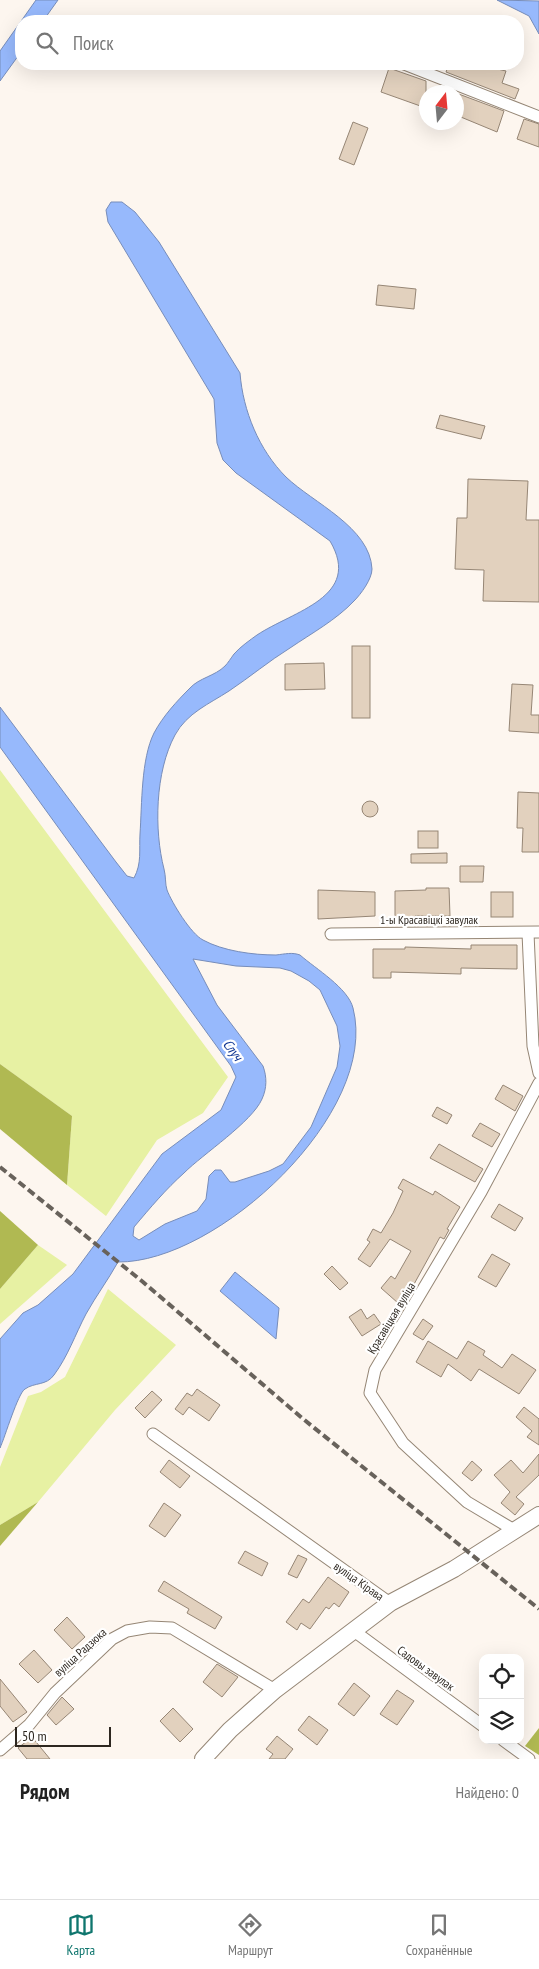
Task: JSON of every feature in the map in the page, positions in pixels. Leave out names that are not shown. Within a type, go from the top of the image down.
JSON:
[{"type":"main road","points":[[390,1603],[454,1569],[539,1515]]},
{"type":"main road","name":"вуліца Кірава","points":[[203,1759],[230,1730],[275,1690],[390,1603]]},
{"type":"street","points":[[419,70],[539,117]]},
{"type":"street","name":"1-ы Красавіцкі завулак","points":[[331,934],[534,933],[533,1046],[539,1073]]},
{"type":"street","name":"Красавіцкая вуліца","points":[[514,1530],[467,1502],[404,1442],[370,1393],[370,1386],[375,1370],[481,1192],[539,1083]]},
{"type":"street","name":"вуліца Кірава","points":[[152,1434],[390,1603]]},
{"type":"street","name":"вуліца Радзюка","points":[[0,1750],[28,1725],[55,1693],[112,1639],[127,1631],[150,1627],[172,1628],[275,1690]]},
{"type":"street","name":"Садовы завулак","points":[[354,1631],[479,1723]]},
{"type":"street","points":[[508,1744],[529,1759]]},
{"type":"green space","points":[[0,770],[228,1077],[203,1113],[157,1140],[106,1216],[67,1185],[72,1116],[0,1064]]},
{"type":"green space","points":[[0,1064],[72,1116],[67,1185],[0,1129]]},
{"type":"green space","points":[[0,1211],[38,1245],[0,1289]]},
{"type":"green space","points":[[38,1245],[67,1265],[0,1324],[0,1289]]},
{"type":"green space","points":[[108,1289],[176,1345],[115,1410],[38,1502],[0,1525],[0,1467],[28,1396],[41,1392],[65,1377]]},
{"type":"green space","points":[[38,1502],[0,1546],[0,1525]]},
{"type":"green space","points":[[539,1728],[539,1755],[525,1746]]},
{"type":"water","points":[[36,0],[58,0],[47,15],[25,15]]},
{"type":"water","points":[[497,0],[539,1],[539,34],[529,16]]},
{"type":"water","points":[[15,30],[15,60],[0,81],[0,51]]},
{"type":"water","name":"Случ","points":[[111,202],[122,202],[135,212],[159,242],[240,373],[249,415],[260,442],[268,455],[297,487],[351,528],[362,541],[369,554],[372,573],[366,586],[347,608],[237,686],[199,710],[180,727],[168,750],[163,766],[158,801],[159,837],[166,888],[182,918],[198,937],[229,950],[258,954],[276,955],[291,953],[300,955],[331,979],[350,1001],[353,1008],[355,1049],[342,1092],[317,1135],[283,1175],[243,1210],[200,1238],[158,1256],[118,1262],[86,1314],[54,1375],[48,1381],[29,1387],[22,1392],[0,1448],[0,1339],[23,1313],[38,1305],[73,1274],[162,1154],[221,1110],[236,1077],[231,1066],[0,747],[0,707],[116,862],[127,876],[134,878],[139,862],[144,768],[154,733],[162,721],[175,703],[194,685],[221,669],[239,649],[257,635],[319,600],[331,589],[338,576],[338,560],[330,541],[236,473],[223,460],[217,443],[214,399],[108,222],[106,210]],"holes":[[[193,959],[236,966],[280,968],[291,971],[320,990],[337,1026],[340,1046],[337,1067],[311,1127],[283,1164],[269,1171],[235,1182],[230,1182],[221,1170],[215,1170],[209,1176],[206,1199],[197,1211],[165,1224],[139,1240],[133,1236],[134,1227],[164,1192],[192,1165],[238,1128],[257,1108],[264,1095],[266,1082],[263,1066],[217,1005]]]},
{"type":"water","points":[[235,1272],[279,1308],[276,1339],[220,1291]]},
{"type":"building","points":[[388,70],[395,70],[426,81],[426,85],[419,85],[419,106],[381,92]]},
{"type":"building","points":[[447,70],[502,70],[506,71],[502,83],[519,89],[515,99],[446,72]]},
{"type":"building","points":[[464,96],[504,111],[497,132],[464,118]]},
{"type":"building","points":[[524,119],[539,124],[539,147],[517,139]]},
{"type":"building","points":[[353,122],[368,128],[354,165],[339,159]]},
{"type":"building","points":[[378,285],[416,289],[414,309],[376,305]]},
{"type":"building","points":[[440,415],[485,426],[481,439],[436,428]]},
{"type":"building","points":[[468,479],[528,481],[526,520],[539,520],[539,602],[483,601],[484,570],[455,569],[457,518],[467,518]]},
{"type":"building","points":[[352,646],[370,646],[370,718],[352,718]]},
{"type":"building","points":[[324,663],[325,689],[285,690],[285,664]]},
{"type":"building","points":[[512,684],[533,685],[531,715],[539,715],[539,733],[509,731]]},
{"type":"building","points":[[518,792],[539,793],[539,852],[522,852],[523,828],[517,828]]},
{"type":"building","points":[[370,801],[376,803],[378,809],[376,815],[370,817],[364,815],[362,809],[364,803]]},
{"type":"building","points":[[418,831],[438,831],[438,848],[418,848]]},
{"type":"building","points":[[447,853],[447,863],[411,863],[411,854]]},
{"type":"building","points":[[460,866],[484,866],[483,882],[460,882]]},
{"type":"building","points":[[426,888],[449,888],[450,916],[415,916],[415,921],[395,921],[395,891],[426,890]]},
{"type":"building","points":[[318,890],[375,892],[375,916],[318,919]]},
{"type":"building","points":[[491,892],[513,892],[513,917],[491,917]]},
{"type":"building","points":[[471,945],[517,945],[517,969],[461,968],[461,974],[391,972],[391,978],[373,978],[373,949],[405,949],[405,947],[471,949]]},
{"type":"building","points":[[503,1085],[523,1096],[515,1111],[495,1099]]},
{"type":"building","points":[[437,1107],[452,1115],[447,1124],[432,1116]]},
{"type":"building","points":[[480,1123],[500,1134],[492,1147],[472,1136]]},
{"type":"building","points":[[439,1144],[483,1169],[475,1182],[430,1158]]},
{"type":"building","points":[[403,1179],[433,1195],[435,1191],[460,1207],[447,1229],[449,1230],[444,1239],[440,1237],[413,1286],[398,1303],[381,1288],[391,1276],[395,1279],[411,1251],[390,1239],[370,1267],[358,1259],[370,1242],[367,1240],[373,1229],[381,1233],[393,1213],[403,1191],[398,1188]]},
{"type":"building","points":[[499,1204],[523,1218],[515,1231],[491,1217]]},
{"type":"building","points":[[492,1254],[510,1264],[496,1287],[478,1277]]},
{"type":"building","points":[[332,1266],[348,1283],[340,1290],[324,1274]]},
{"type":"building","points":[[361,1309],[367,1319],[374,1314],[381,1324],[362,1336],[349,1317]]},
{"type":"building","points":[[423,1319],[433,1326],[423,1340],[413,1334]]},
{"type":"building","points":[[428,1341],[457,1359],[468,1341],[485,1351],[483,1355],[502,1368],[512,1354],[536,1370],[519,1394],[479,1369],[471,1381],[448,1364],[441,1377],[416,1362]]},
{"type":"building","points":[[197,1389],[220,1405],[209,1421],[189,1407],[183,1415],[175,1409],[187,1393],[192,1396]]},
{"type":"building","points":[[152,1391],[162,1400],[145,1418],[135,1408]]},
{"type":"building","points":[[524,1407],[539,1419],[539,1445],[527,1437],[532,1431],[516,1417]]},
{"type":"building","points":[[539,1454],[539,1475],[516,1497],[524,1504],[515,1515],[501,1503],[510,1492],[494,1475],[511,1460],[523,1473]]},
{"type":"building","points":[[169,1460],[190,1476],[180,1488],[160,1472]]},
{"type":"building","points":[[472,1461],[482,1470],[472,1481],[462,1473]]},
{"type":"building","points":[[164,1503],[181,1515],[165,1537],[149,1526]]},
{"type":"building","points":[[245,1551],[268,1563],[262,1576],[238,1563]]},
{"type":"building","points":[[298,1555],[307,1559],[297,1578],[288,1574]]},
{"type":"building","points":[[328,1577],[349,1592],[339,1607],[334,1603],[329,1609],[326,1607],[310,1629],[301,1623],[297,1630],[286,1622],[303,1599],[309,1603]]},
{"type":"building","points":[[164,1581],[222,1617],[215,1629],[187,1613],[189,1609],[158,1591]]},
{"type":"building","points":[[67,1617],[85,1637],[72,1649],[54,1630]]},
{"type":"building","points":[[34,1650],[52,1670],[38,1683],[19,1664]]},
{"type":"building","points":[[217,1664],[238,1677],[222,1697],[203,1682]]},
{"type":"building","points":[[0,1679],[27,1712],[13,1722],[0,1706]]},
{"type":"building","points":[[354,1683],[370,1696],[354,1716],[338,1704]]},
{"type":"building","points":[[397,1690],[414,1701],[397,1725],[380,1714]]},
{"type":"building","points":[[62,1697],[74,1709],[56,1725],[47,1715]]},
{"type":"building","points":[[173,1708],[193,1729],[180,1742],[160,1721]]},
{"type":"building","points":[[309,1716],[328,1730],[317,1745],[298,1730]]},
{"type":"building","points":[[277,1736],[293,1749],[285,1759],[269,1759],[273,1754],[266,1749]]},
{"type":"building","points":[[32,1737],[50,1759],[27,1759],[18,1748]]},
{"type":"railway","points":[[0,1167],[143,1282],[302,1418],[539,1609]]}]
